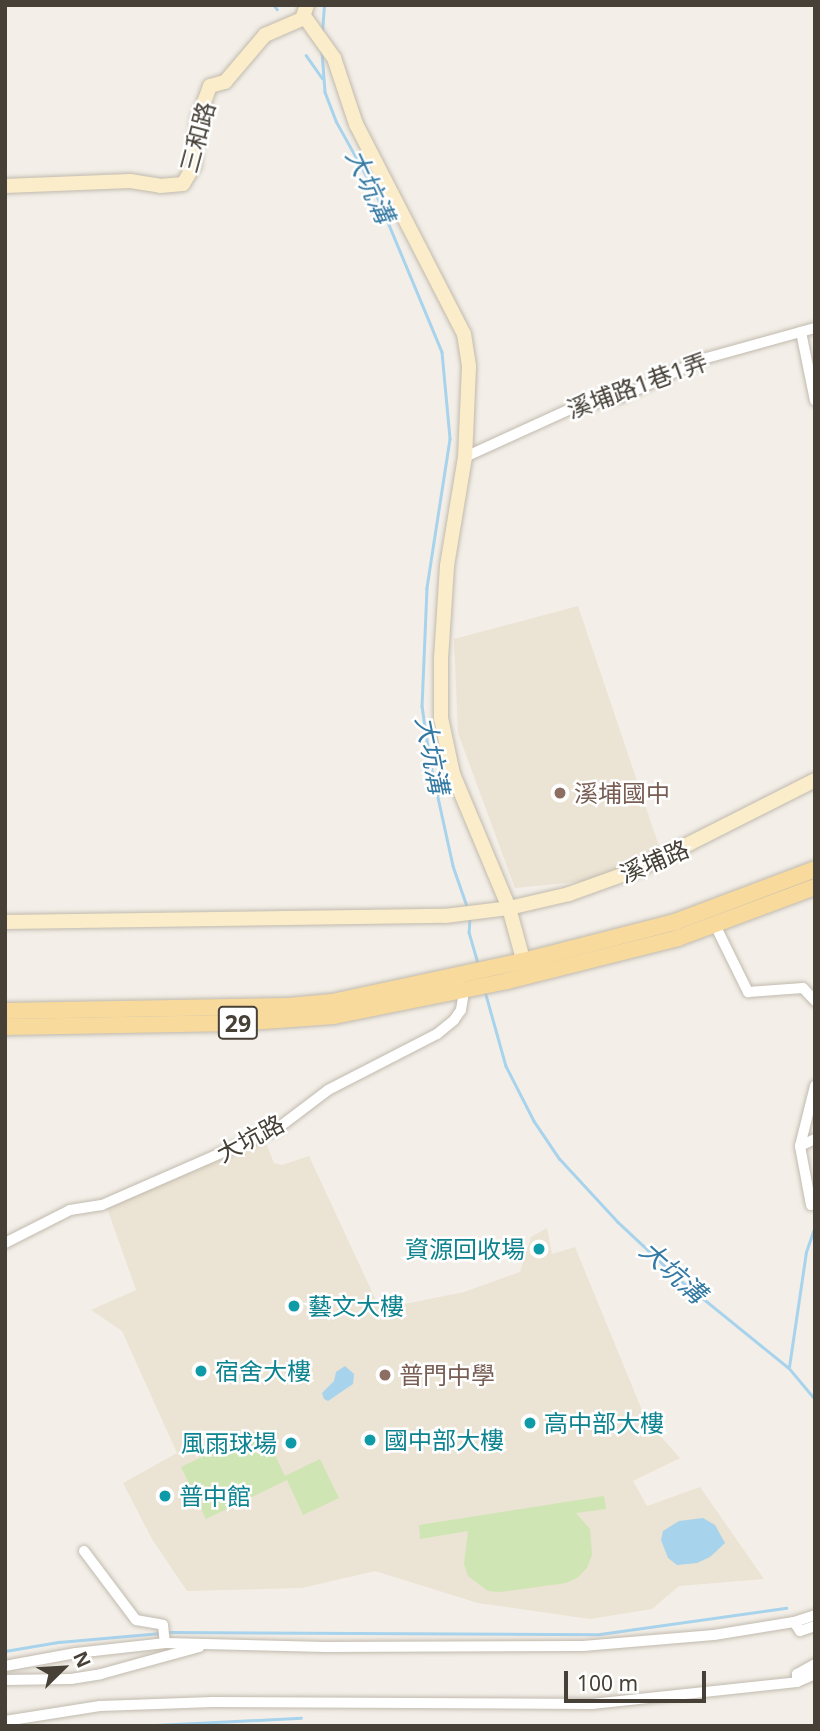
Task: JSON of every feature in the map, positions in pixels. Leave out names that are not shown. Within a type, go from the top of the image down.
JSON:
[{"type":"main road","name":"29","points":[[525,969],[675,922],[815,869]]},
{"type":"main road","name":"29","points":[[5,1027],[310,1020],[715,925],[815,887]]},
{"type":"main road","name":"29","points":[[5,1011],[308,1004],[463,982]]},
{"type":"street","points":[[308,16],[334,58],[356,124],[464,334],[469,367],[465,457],[447,566],[441,657],[441,718],[453,774],[509,908],[525,969]]},
{"type":"street","name":"三和路","points":[[5,186],[130,181],[160,186],[183,184],[194,166],[198,119],[210,86],[225,82],[265,35],[308,16]]},
{"type":"street","name":"溪埔路1巷1弄","points":[[465,457],[568,410],[621,397],[703,359],[815,328]]},
{"type":"street","points":[[801,332],[815,401]]},
{"type":"street","name":"溪埔路","points":[[5,922],[445,916],[509,908],[569,894],[639,869],[689,847],[815,780]]},
{"type":"street","points":[[715,925],[748,992],[803,988],[815,1001]]},
{"type":"street","name":"大坑路","points":[[5,1243],[70,1210],[102,1205],[278,1128],[328,1090],[437,1034],[454,1020],[461,1010],[463,982]]},
{"type":"street","points":[[811,1205],[800,1146],[815,1086]]},
{"type":"street","points":[[800,1146],[815,1139]]},
{"type":"street","points":[[84,1551],[136,1620],[163,1625],[165,1643]]},
{"type":"street","points":[[5,1666],[76,1653],[165,1643],[393,1647],[583,1646],[714,1635],[794,1622],[815,1615]]},
{"type":"street","points":[[794,1622],[800,1631],[815,1626]]},
{"type":"street","points":[[5,1680],[71,1679],[101,1674],[210,1644]]},
{"type":"street","points":[[797,1682],[797,1674],[815,1664]]},
{"type":"street","points":[[5,1721],[100,1706],[213,1702],[592,1704],[797,1682],[815,1674]]},
{"type":"shaded area","name":"溪埔國中","points":[[578,606],[661,852],[586,881],[515,888],[458,733],[454,639]]},
{"type":"shaded area","name":"普門中學","points":[[265,1141],[274,1163],[282,1165],[309,1156],[380,1309],[464,1292],[520,1272],[531,1237],[547,1228],[552,1254],[575,1247],[646,1420],[680,1458],[633,1481],[647,1506],[700,1487],[764,1579],[679,1586],[652,1609],[590,1619],[478,1603],[375,1571],[302,1588],[187,1591],[152,1539],[123,1483],[177,1453],[122,1331],[91,1310],[136,1290],[107,1208]]},
{"type":"green space","points":[[262,1428],[285,1476],[320,1459],[339,1498],[303,1515],[287,1480],[206,1519],[181,1467]]},
{"type":"green space","points":[[604,1496],[606,1509],[576,1513],[590,1529],[592,1555],[587,1568],[577,1578],[566,1583],[500,1592],[488,1591],[468,1576],[464,1564],[468,1531],[420,1539],[419,1525]]},
{"type":"water","points":[[345,1366],[354,1374],[353,1384],[328,1401],[324,1399],[322,1393],[334,1381],[336,1372]]},
{"type":"water","points":[[703,1518],[715,1525],[725,1543],[710,1557],[697,1563],[677,1565],[668,1558],[661,1540],[663,1531],[679,1521]]},
{"type":"waterway","points":[[274,5],[277,9]]},
{"type":"waterway","name":"大坑溝","points":[[322,33],[324,5]]},
{"type":"waterway","name":"大坑溝","points":[[322,51],[325,92],[336,121],[375,191],[442,352],[450,439],[427,588],[422,706],[430,761],[453,866],[468,909]]},
{"type":"waterway","points":[[306,55],[322,78]]},
{"type":"waterway","name":"大坑溝","points":[[470,919],[469,932],[478,964]]},
{"type":"waterway","name":"大坑溝","points":[[485,991],[506,1066],[534,1121],[559,1158],[618,1222],[679,1279],[789,1368],[815,1399]]},
{"type":"waterway","points":[[789,1367],[806,1252],[815,1226]]},
{"type":"waterway","points":[[168,1632],[600,1634],[786,1608]]},
{"type":"waterway","points":[[5,1651],[59,1642],[161,1633]]},
{"type":"waterway","points":[[135,1726],[301,1718]]},
{"type":"place","name":"溪埔國中","points":[[560,793]]},
{"type":"place","name":"資源回收場","points":[[539,1249]]},
{"type":"place","name":"藝文大樓","points":[[294,1306]]},
{"type":"place","name":"宿舍大樓","points":[[201,1371]]},
{"type":"place","name":"普門中學","points":[[385,1375]]},
{"type":"place","name":"高中部大樓","points":[[530,1423]]},
{"type":"place","name":"國中部大樓","points":[[370,1440]]},
{"type":"place","name":"風雨球場","points":[[291,1443]]},
{"type":"place","name":"普中館","points":[[165,1496]]}]
